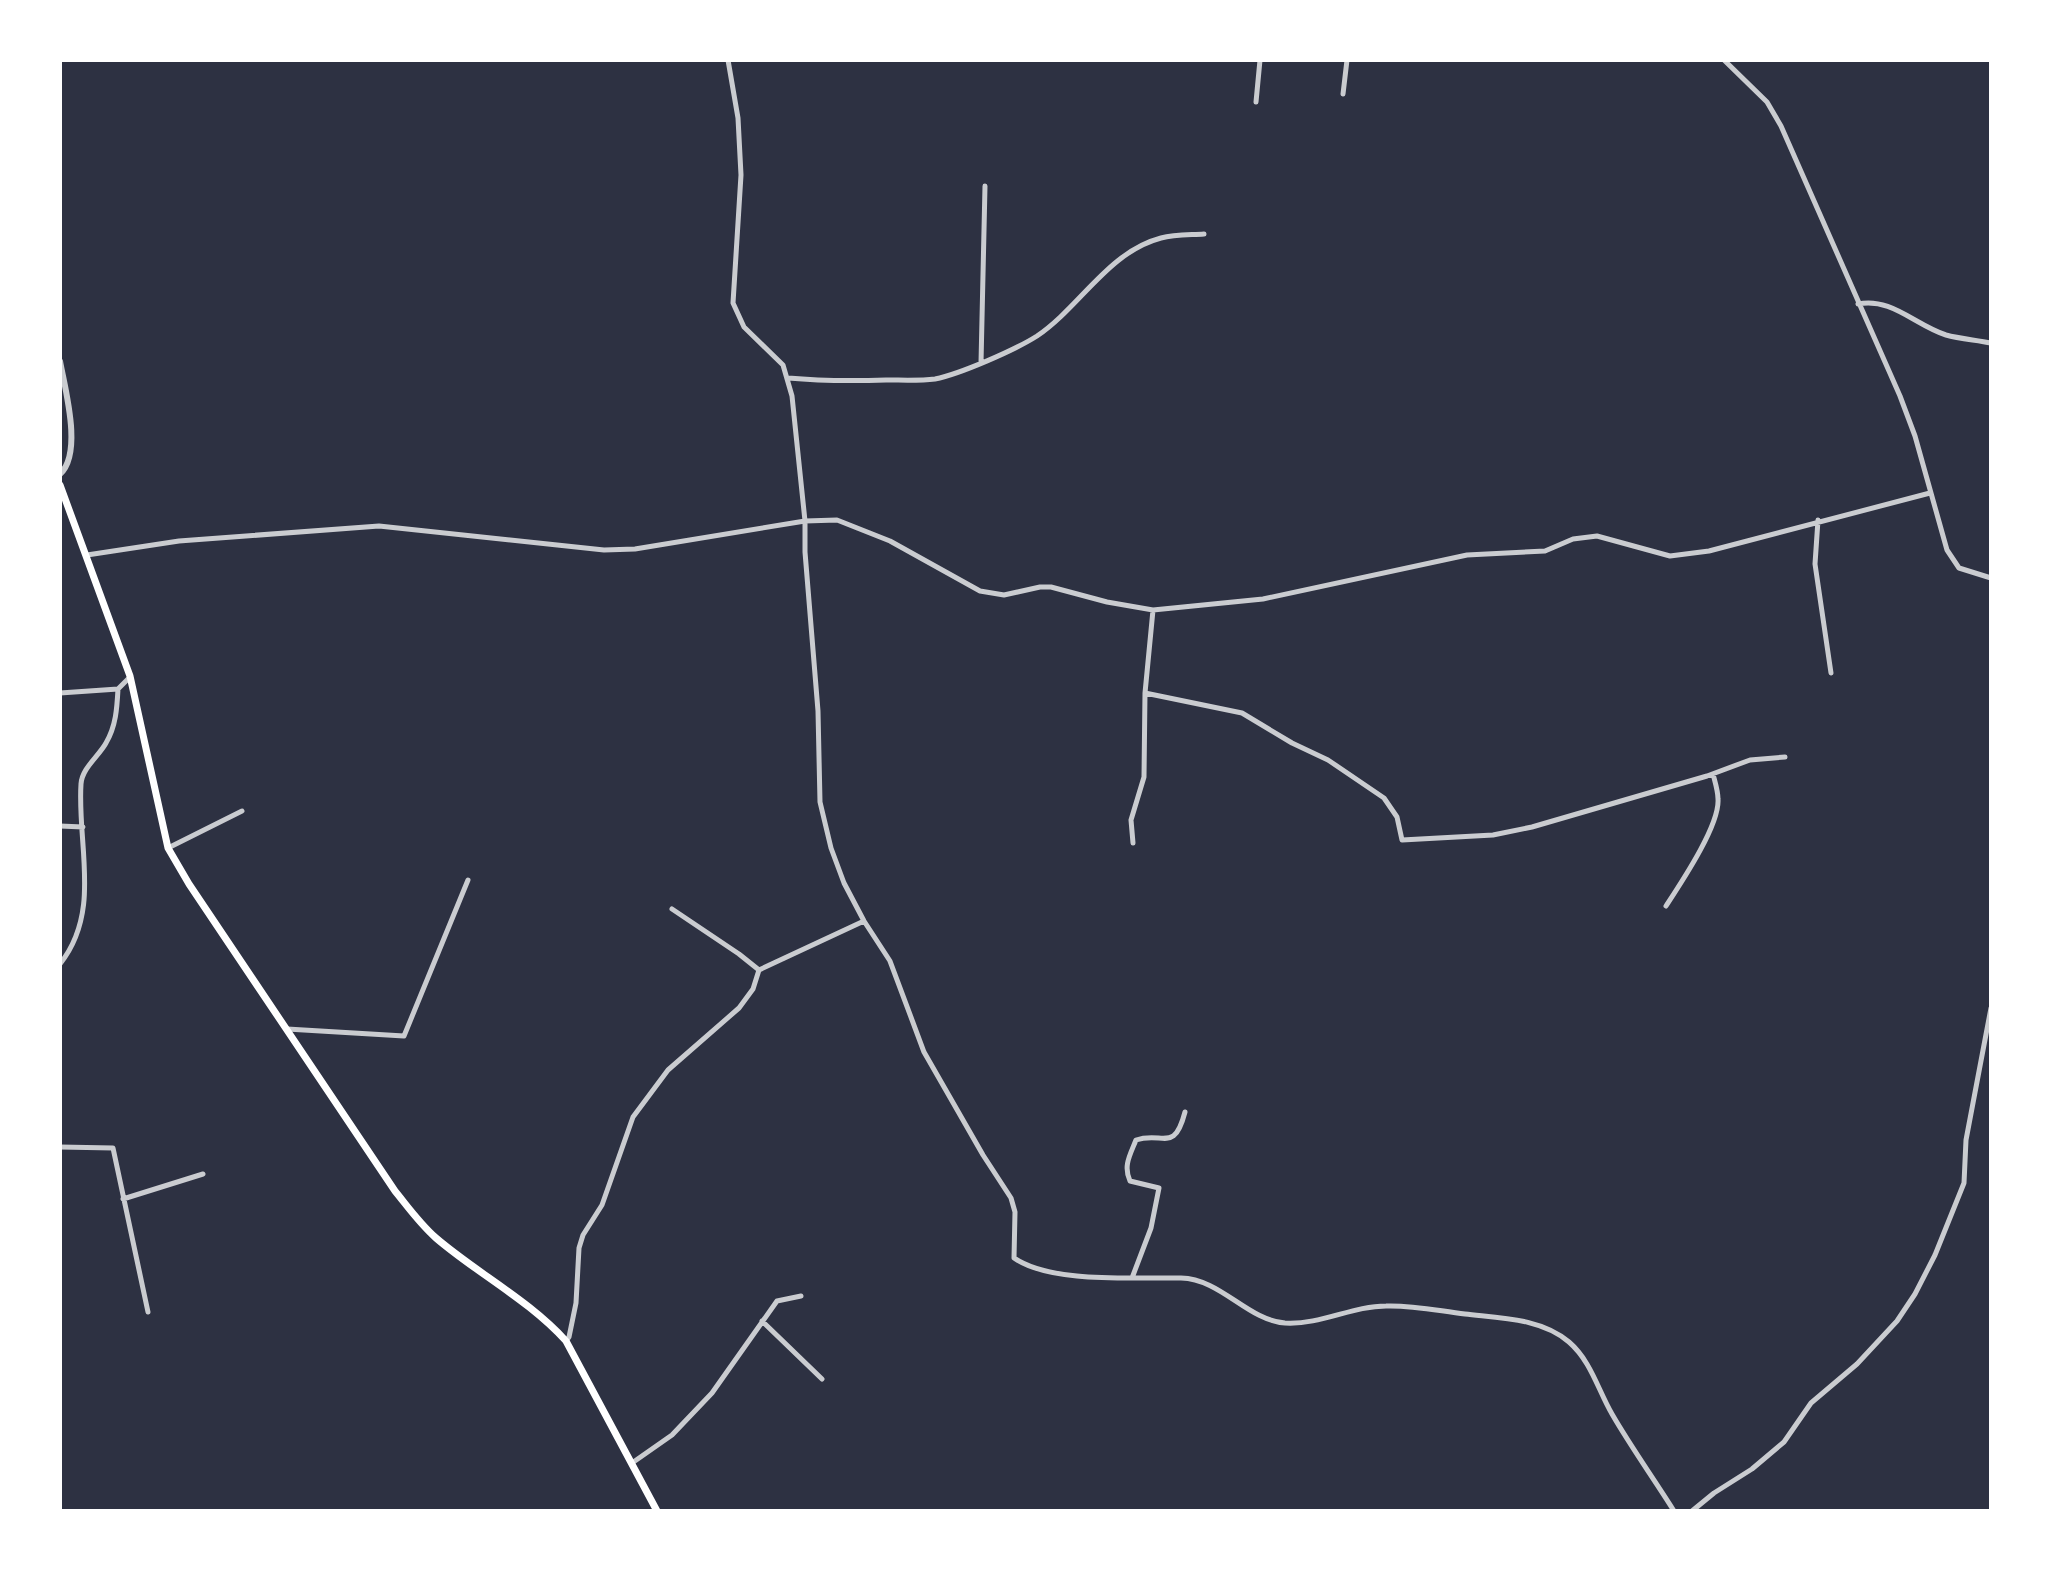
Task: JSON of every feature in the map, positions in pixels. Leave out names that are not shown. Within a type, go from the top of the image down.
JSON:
[{"type":"main road","points":[[60,485],[130,676],[168,848],[285,1029],[416,1218],[436,1237],[548,1322],[566,1341],[657,1511]]},
{"type":"street","points":[[728,60],[738,118],[741,175],[733,303],[744,327],[775,356],[788,378],[792,396],[805,521],[818,711],[820,802],[831,848],[844,883],[890,961],[924,1052],[1011,1198],[1015,1212],[1014,1258],[1037,1270],[1201,1281],[1267,1320],[1281,1323],[1325,1320],[1354,1310],[1383,1305],[1423,1307],[1509,1319],[1548,1329],[1561,1335],[1581,1354],[1616,1421],[1674,1511]]},
{"type":"street","points":[[1256,102],[1260,60]]},
{"type":"street","points":[[1343,94],[1347,60]]},
{"type":"street","points":[[1724,60],[1767,102],[1781,126],[1900,396],[1952,559],[1959,568],[1991,578]]},
{"type":"street","points":[[981,363],[985,186]]},
{"type":"street","points":[[788,378],[832,382],[935,379],[961,372],[1036,336],[1068,309],[1095,280],[1137,250],[1161,238],[1204,234]]},
{"type":"street","points":[[1858,304],[1871,301],[1884,303],[1946,335],[1991,343]]},
{"type":"street","points":[[60,361],[71,434],[70,462],[60,474]]},
{"type":"street","points":[[87,555],[179,541],[379,526],[620,550],[805,521],[837,520],[890,541],[980,591],[1004,595],[1051,587],[1153,610],[1263,599],[1467,555],[1545,551],[1573,539],[1597,536],[1670,556],[1696,553],[1930,493]]},
{"type":"street","points":[[1818,520],[1815,564],[1831,673]]},
{"type":"street","points":[[1133,843],[1131,820],[1144,777],[1145,693],[1153,610]]},
{"type":"street","points":[[60,964],[80,928],[86,865],[81,781],[112,732],[117,714],[118,689],[130,676]]},
{"type":"street","points":[[60,693],[118,689]]},
{"type":"street","points":[[1145,693],[1242,713],[1328,760],[1384,798],[1397,817],[1402,840],[1493,835],[1532,827],[1713,774],[1750,760],[1785,757]]},
{"type":"street","points":[[1666,906],[1715,818],[1719,800],[1713,774]]},
{"type":"street","points":[[168,848],[242,811]]},
{"type":"street","points":[[60,826],[83,827]]},
{"type":"street","points":[[285,1029],[404,1036],[468,880]]},
{"type":"street","points":[[672,909],[759,970]]},
{"type":"street","points":[[566,1341],[576,1303],[579,1248],[583,1235],[602,1205],[633,1117],[668,1070],[739,1008],[753,989],[759,970],[864,921]]},
{"type":"street","points":[[1692,1511],[1752,1469],[1784,1442],[1811,1403],[1857,1364],[1897,1321],[1915,1294],[1935,1255],[1964,1183],[1966,1140],[1991,1008]]},
{"type":"street","points":[[1132,1278],[1148,1238],[1159,1188],[1130,1181],[1126,1172],[1127,1159],[1136,1140],[1145,1137],[1156,1140],[1176,1134],[1185,1112]]},
{"type":"street","points":[[60,1147],[113,1148],[148,1312]]},
{"type":"street","points":[[123,1199],[203,1174]]},
{"type":"street","points":[[632,1463],[672,1435],[712,1393],[777,1301],[801,1296]]},
{"type":"street","points":[[762,1321],[822,1379]]}]
